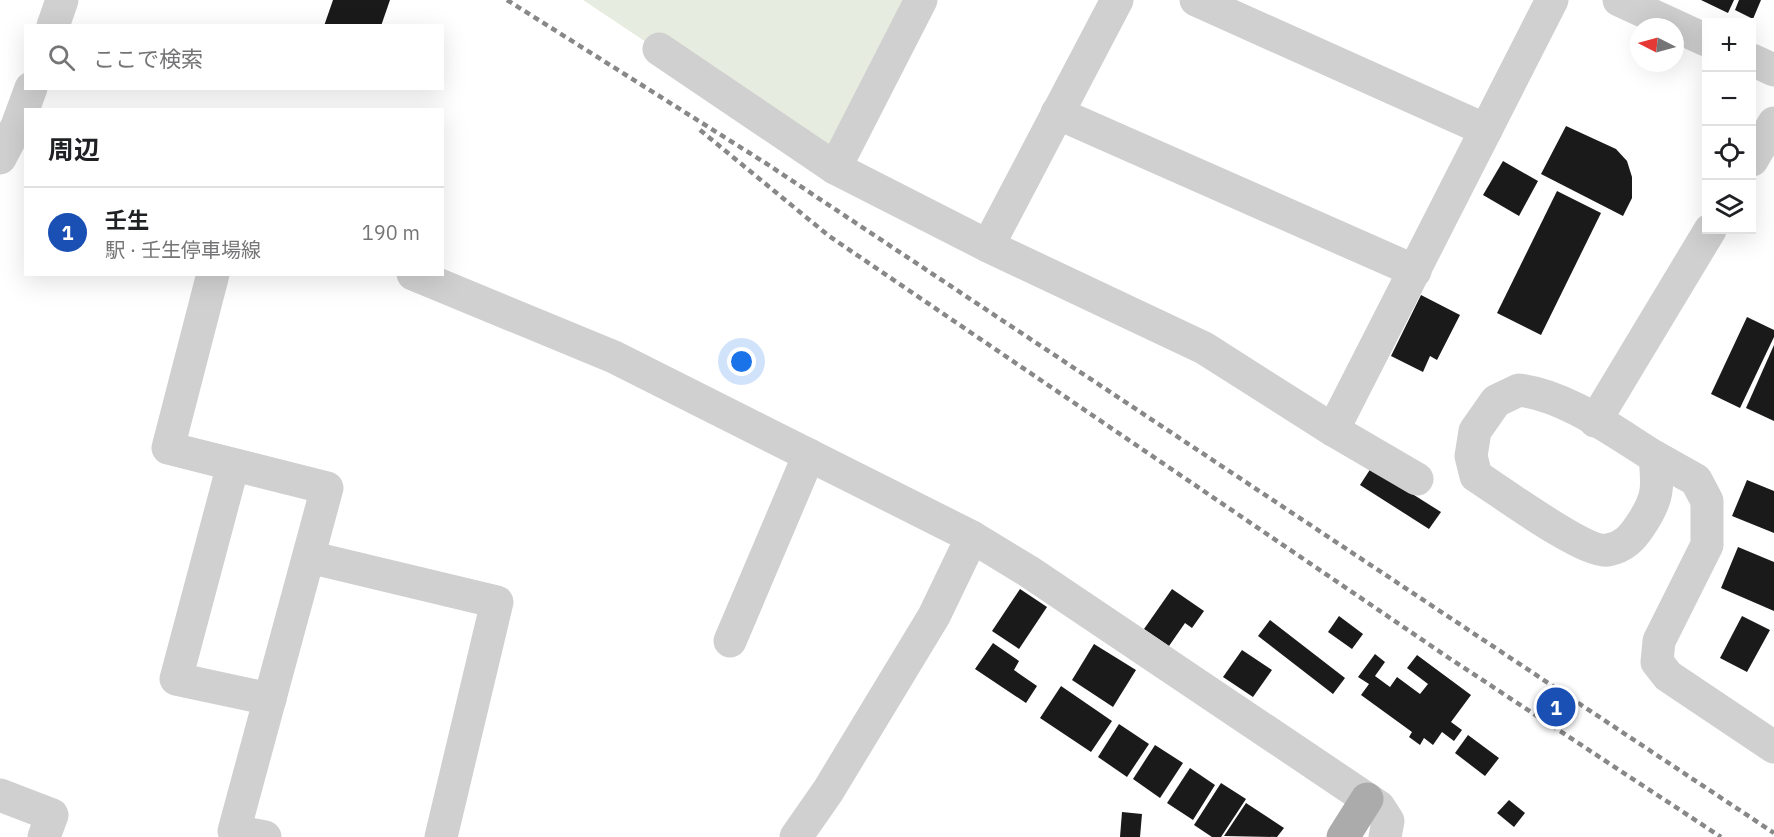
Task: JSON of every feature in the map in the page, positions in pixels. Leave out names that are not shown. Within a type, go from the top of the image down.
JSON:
[{"type":"main road","points":[[1343,837],[1367,799]]},
{"type":"street","points":[[54,24],[62,0]]},
{"type":"street","points":[[835,168],[921,0]]},
{"type":"street","points":[[988,246],[1117,0]]},
{"type":"street","points":[[1196,0],[1486,130]]},
{"type":"street","points":[[1333,430],[1552,0]]},
{"type":"street","points":[[1623,1],[1702,38]]},
{"type":"street","points":[[659,49],[835,168],[988,246],[1204,348],[1333,430],[1417,479]]},
{"type":"street","points":[[1756,62],[1774,70]]},
{"type":"street","points":[[9,143],[30,90]]},
{"type":"street","points":[[1057,113],[1414,271]]},
{"type":"street","points":[[1756,153],[1774,123]]},
{"type":"street","points":[[1595,421],[1708,234]]},
{"type":"street","points":[[212,276],[168,448],[327,488],[234,831],[265,837]]},
{"type":"street","points":[[417,276],[614,357],[972,537],[1028,571],[1367,799],[1385,813],[1388,821],[1385,837]]},
{"type":"street","points":[[1654,457],[1658,490],[1645,518],[1629,541],[1607,550],[1583,544],[1476,476],[1471,456],[1475,431],[1496,401],[1519,390],[1541,393],[1595,421],[1696,480],[1707,501],[1707,545],[1659,641],[1657,662],[1668,676],[1774,747]]},
{"type":"street","points":[[730,641],[809,455]]},
{"type":"street","points":[[233,465],[176,679],[270,699]]},
{"type":"street","points":[[796,837],[828,791],[934,616],[972,537]]},
{"type":"street","points":[[309,558],[497,602],[441,837]]},
{"type":"street","points":[[0,795],[52,815],[44,837]]},
{"type":"shaded area","points":[[583,0],[921,0],[835,168]]},
{"type":"building","points":[[333,0],[390,0],[382,24],[325,24]]},
{"type":"building","points":[[1701,0],[1734,0],[1728,13]]},
{"type":"building","points":[[1739,0],[1761,0],[1753,18],[1735,10]]},
{"type":"building","points":[[1566,126],[1616,149],[1627,161],[1632,177],[1632,198],[1623,216],[1541,174]]},
{"type":"building","points":[[1503,161],[1538,181],[1519,216],[1483,195]]},
{"type":"building","points":[[1557,191],[1601,213],[1541,335],[1497,313]]},
{"type":"building","points":[[1421,295],[1460,315],[1437,360],[1430,356],[1423,372],[1391,356]]},
{"type":"building","points":[[1747,317],[1774,330],[1774,337],[1740,408],[1711,394]]},
{"type":"building","points":[[1774,345],[1774,421],[1746,408]]},
{"type":"building","points":[[1371,468],[1441,512],[1429,529],[1360,485]]},
{"type":"building","points":[[1747,480],[1774,491],[1774,533],[1732,516]]},
{"type":"building","points":[[1738,547],[1774,562],[1774,611],[1721,588]]},
{"type":"building","points":[[1020,589],[1047,607],[1019,649],[992,631]]},
{"type":"building","points":[[1172,589],[1204,611],[1192,628],[1185,623],[1169,646],[1144,629]]},
{"type":"building","points":[[1339,616],[1363,634],[1352,649],[1328,632]]},
{"type":"building","points":[[1742,616],[1770,630],[1747,672],[1720,658]]},
{"type":"building","points":[[1270,620],[1345,678],[1333,694],[1258,636]]},
{"type":"building","points":[[993,643],[1019,661],[1014,670],[1037,686],[1026,703],[975,669]]},
{"type":"building","points":[[1094,644],[1136,670],[1113,707],[1072,680]]},
{"type":"building","points":[[1242,650],[1272,670],[1253,697],[1223,677]]},
{"type":"building","points":[[1375,654],[1385,662],[1375,676],[1390,687],[1397,677],[1420,694],[1428,684],[1407,668],[1417,655],[1471,695],[1451,722],[1462,730],[1454,741],[1442,732],[1433,745],[1424,738],[1420,745],[1409,737],[1412,732],[1361,695],[1369,684],[1358,677]]},
{"type":"building","points":[[1061,686],[1112,721],[1091,752],[1040,718]]},
{"type":"building","points":[[1119,724],[1149,744],[1127,777],[1098,757]]},
{"type":"building","points":[[1468,735],[1499,758],[1485,776],[1455,753]]},
{"type":"building","points":[[1155,745],[1183,763],[1160,798],[1133,779]]},
{"type":"building","points":[[1190,768],[1215,785],[1193,820],[1167,803]]},
{"type":"building","points":[[1221,783],[1246,799],[1221,837],[1212,837],[1194,825]]},
{"type":"building","points":[[1509,800],[1525,813],[1514,827],[1497,813]]},
{"type":"building","points":[[1246,803],[1284,828],[1277,837],[1224,836]]},
{"type":"building","points":[[1122,812],[1142,814],[1140,837],[1120,837]]},
{"type":"railway","points":[[507,0],[767,164],[1774,833]]},
{"type":"railway","points":[[700,130],[829,236],[1449,658],[1721,837]]},
{"type":"place","name":"壬生","points":[[1556,707]]}]
